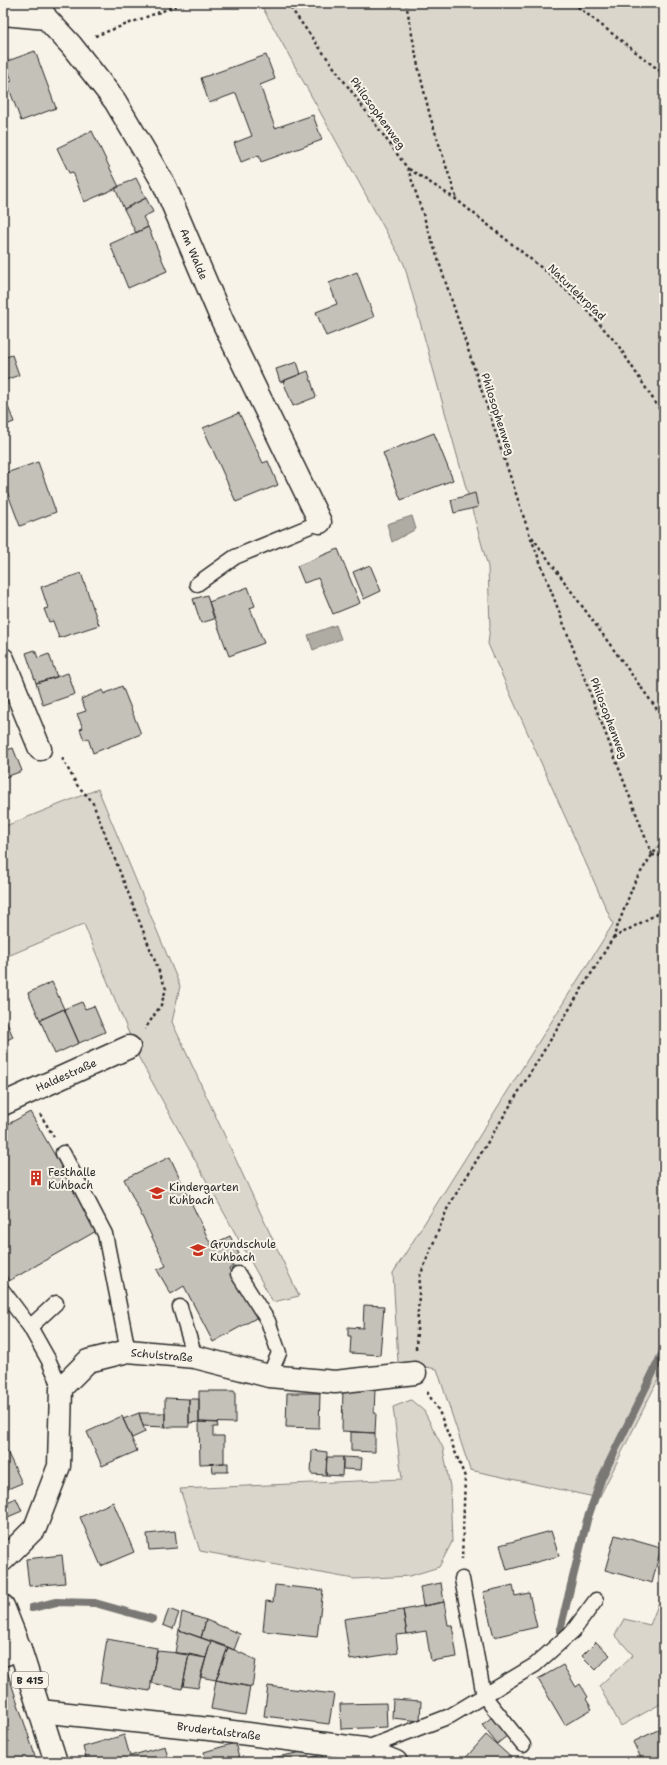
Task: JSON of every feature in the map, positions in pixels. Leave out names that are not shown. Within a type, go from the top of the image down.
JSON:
[{"type":"street","points":[[3,14],[42,11]]},
{"type":"street","name":"Am Walde","points":[[42,11],[115,101],[164,184],[222,320],[320,522]]},
{"type":"street","points":[[3,659],[40,749]]},
{"type":"street","name":"Haldestraße","points":[[3,1104],[129,1047]]},
{"type":"street","name":"Schulstraße","points":[[61,1388],[88,1361],[128,1351],[195,1357],[269,1376],[335,1382],[415,1374]]},
{"type":"street","points":[[3,1560],[34,1528],[59,1466],[61,1388]]},
{"type":"street","name":"B 415","points":[[3,1606],[11,1652],[40,1711],[56,1762]]},
{"type":"street","name":"Brudertalstraße","points":[[40,1711],[209,1729],[364,1749],[396,1762]]},
{"type":"lane","points":[[197,584],[235,557],[320,522]]},
{"type":"lane","points":[[63,1152],[105,1234],[128,1351]]},
{"type":"lane","points":[[238,1274],[268,1321],[280,1353],[269,1376]]},
{"type":"lane","points":[[3,1291],[30,1328],[48,1360],[61,1388]]},
{"type":"lane","points":[[30,1328],[56,1303]]},
{"type":"lane","points":[[180,1307],[195,1357]]},
{"type":"lane","points":[[462,1579],[484,1696],[523,1745]]},
{"type":"lane","points":[[364,1749],[450,1716],[535,1665],[573,1631],[596,1600]]},
{"type":"path","points":[[102,33],[184,3]]},
{"type":"path","name":"Philosophenweg","points":[[287,3],[408,169],[529,533],[652,855]]},
{"type":"path","points":[[406,3],[418,66],[430,116],[457,200]]},
{"type":"path","points":[[573,3],[664,74]]},
{"type":"path","name":"Naturlehrpfad","points":[[408,169],[457,200],[548,273],[588,312],[618,345],[664,416]]},
{"type":"path","points":[[529,533],[664,719]]},
{"type":"path","points":[[40,749],[60,754],[77,785],[92,801],[166,989],[161,1005],[145,1030],[129,1047]]},
{"type":"path","points":[[462,1579],[465,1477],[439,1411],[415,1374],[420,1276],[448,1207],[613,938],[635,881],[664,840]]},
{"type":"path","points":[[652,855],[664,856]]},
{"type":"path","points":[[613,938],[664,910]]},
{"type":"path","points":[[27,1092],[63,1152]]},
{"type":"shaded area","points":[[260,3],[664,3],[664,1368],[599,1498],[470,1470],[437,1369],[398,1362],[393,1273],[613,924],[488,644],[490,626],[488,567],[404,264]]},
{"type":"shaded area","points":[[412,516],[416,529],[392,542],[387,524]]},
{"type":"shaded area","points":[[336,625],[341,639],[313,650],[308,635]]},
{"type":"shaded area","points":[[98,789],[180,986],[172,1022],[299,1296],[273,1302],[139,1058],[84,924],[3,958],[3,827]]},
{"type":"shaded area","points":[[411,1400],[424,1411],[443,1448],[450,1487],[452,1542],[439,1567],[410,1576],[354,1579],[200,1551],[180,1489],[402,1479],[393,1407]]},
{"type":"shaded area","points":[[664,1590],[664,1702],[621,1726],[599,1686],[633,1655],[615,1635],[624,1619],[650,1625]]},
{"type":"building","points":[[35,51],[56,108],[21,121],[7,83],[12,81],[5,62]]},
{"type":"building","points":[[266,55],[275,79],[260,85],[275,128],[313,115],[322,140],[261,162],[259,155],[241,162],[234,143],[252,136],[236,93],[209,103],[201,78]]},
{"type":"building","points":[[92,131],[119,187],[84,202],[73,172],[69,173],[57,148]]},
{"type":"building","points":[[136,178],[146,198],[124,209],[115,188]]},
{"type":"building","points":[[146,198],[153,212],[143,217],[148,227],[136,233],[124,209]]},
{"type":"building","points":[[148,227],[167,271],[128,288],[110,244]]},
{"type":"building","points":[[357,272],[374,317],[326,336],[316,312],[337,304],[329,283]]},
{"type":"building","points":[[12,355],[19,375],[3,381],[3,358]]},
{"type":"building","points":[[297,362],[301,374],[280,382],[276,369]]},
{"type":"building","points":[[308,371],[316,397],[293,406],[283,381]]},
{"type":"building","points":[[3,394],[14,422],[3,426]]},
{"type":"building","points":[[239,413],[263,463],[268,461],[278,485],[236,502],[203,428]]},
{"type":"building","points":[[434,433],[453,480],[401,500],[383,453]]},
{"type":"building","points":[[38,462],[56,512],[20,526],[3,481],[3,474]]},
{"type":"building","points":[[475,493],[478,507],[454,513],[451,500]]},
{"type":"building","points":[[338,549],[360,603],[333,614],[318,578],[304,583],[297,566]]},
{"type":"building","points":[[370,565],[381,591],[364,599],[353,572]]},
{"type":"building","points":[[81,573],[99,625],[59,638],[53,621],[49,622],[44,609],[48,608],[41,587]]},
{"type":"building","points":[[248,587],[255,606],[250,608],[264,643],[229,656],[209,602]]},
{"type":"building","points":[[207,595],[214,619],[201,623],[193,599]]},
{"type":"building","points":[[35,650],[38,658],[49,654],[57,677],[36,683],[26,653]]},
{"type":"building","points":[[68,673],[75,694],[43,705],[36,683]]},
{"type":"building","points":[[122,686],[141,734],[93,753],[88,738],[84,740],[80,729],[83,728],[77,714],[86,711],[81,699],[103,690],[104,694]]},
{"type":"building","points":[[3,740],[7,750],[13,748],[22,771],[3,778]]},
{"type":"building","points":[[52,982],[64,1009],[40,1020],[28,993]]},
{"type":"building","points":[[82,1002],[85,1009],[94,1006],[105,1032],[79,1043],[64,1009]]},
{"type":"building","points":[[64,1009],[79,1043],[55,1054],[40,1020]]},
{"type":"building","points":[[3,1013],[13,1037],[3,1042]]},
{"type":"building","name":"Festhalle Kuhbach","points":[[30,1112],[98,1230],[9,1281],[3,1270],[3,1127]]},
{"type":"building","name":"Grundschule Kuhbach","points":[[170,1157],[211,1245],[230,1236],[239,1254],[230,1260],[233,1266],[229,1269],[258,1317],[213,1342],[184,1286],[171,1294],[157,1270],[166,1266],[124,1179]]},
{"type":"building","points":[[364,1305],[384,1306],[380,1355],[350,1353],[351,1336],[348,1336],[348,1327],[363,1328]]},
{"type":"building","points":[[343,1388],[375,1390],[375,1433],[342,1431]]},
{"type":"building","points":[[199,1391],[235,1391],[235,1423],[199,1422]]},
{"type":"building","points":[[287,1393],[320,1393],[319,1428],[286,1427]]},
{"type":"building","points":[[165,1398],[189,1399],[189,1427],[165,1427]]},
{"type":"building","points":[[189,1399],[199,1399],[199,1422],[189,1423]]},
{"type":"building","points":[[139,1413],[165,1413],[165,1427],[143,1426]]},
{"type":"building","points":[[139,1413],[145,1432],[132,1438],[123,1419]]},
{"type":"building","points":[[122,1416],[137,1451],[102,1466],[87,1432]]},
{"type":"building","points":[[199,1422],[217,1423],[218,1427],[213,1427],[213,1436],[224,1436],[224,1463],[200,1464]]},
{"type":"building","points":[[351,1432],[375,1433],[375,1452],[351,1451]]},
{"type":"building","points":[[3,1443],[22,1483],[3,1491]]},
{"type":"building","points":[[312,1450],[327,1452],[326,1475],[311,1474]]},
{"type":"building","points":[[327,1457],[343,1457],[342,1476],[326,1475]]},
{"type":"building","points":[[343,1457],[362,1458],[361,1470],[343,1469]]},
{"type":"building","points":[[228,1463],[228,1472],[213,1472],[212,1464]]},
{"type":"building","points":[[16,1498],[22,1511],[3,1519],[3,1504]]},
{"type":"building","points":[[113,1502],[134,1552],[101,1566],[80,1517]]},
{"type":"building","points":[[175,1531],[177,1548],[149,1550],[147,1534]]},
{"type":"building","points":[[551,1531],[559,1556],[507,1570],[500,1545]]},
{"type":"building","points":[[615,1535],[661,1548],[652,1583],[605,1570]]},
{"type":"building","points":[[62,1555],[65,1583],[29,1586],[26,1559]]},
{"type":"building","points":[[441,1583],[444,1602],[423,1606],[420,1587]]},
{"type":"building","points":[[275,1585],[323,1590],[317,1637],[263,1631],[266,1601],[273,1602]]},
{"type":"building","points":[[513,1585],[515,1596],[529,1593],[537,1627],[494,1637],[483,1592]]},
{"type":"building","points":[[444,1602],[448,1625],[452,1625],[457,1657],[431,1661],[426,1631],[407,1634],[403,1610]]},
{"type":"building","points":[[169,1609],[179,1613],[173,1629],[163,1625]]},
{"type":"building","points":[[403,1610],[407,1634],[396,1635],[398,1653],[350,1660],[344,1619]]},
{"type":"building","points":[[182,1612],[206,1620],[201,1638],[179,1630]]},
{"type":"building","points":[[206,1620],[240,1634],[234,1650],[201,1638]]},
{"type":"building","points":[[179,1630],[211,1641],[206,1658],[175,1653]]},
{"type":"building","points":[[107,1639],[157,1648],[150,1691],[100,1683]]},
{"type":"building","points":[[211,1641],[228,1647],[216,1680],[200,1677]]},
{"type":"building","points":[[596,1642],[610,1655],[596,1670],[582,1656]]},
{"type":"building","points":[[228,1647],[256,1660],[252,1687],[216,1680]]},
{"type":"building","points":[[157,1651],[189,1654],[182,1689],[151,1683]]},
{"type":"building","points":[[189,1654],[206,1658],[198,1688],[183,1686]]},
{"type":"building","points":[[563,1665],[576,1687],[580,1684],[588,1697],[586,1699],[592,1709],[565,1725],[538,1679]]},
{"type":"building","points":[[6,1668],[37,1762],[3,1762],[3,1669]]},
{"type":"building","points":[[216,1680],[250,1687],[245,1715],[211,1709]]},
{"type":"building","points":[[268,1686],[334,1694],[329,1724],[264,1716]]},
{"type":"building","points":[[393,1699],[421,1701],[420,1721],[392,1718]]},
{"type":"building","points":[[386,1703],[387,1727],[341,1729],[340,1704]]},
{"type":"building","points":[[493,1716],[508,1735],[497,1744],[482,1725]]},
{"type":"building","points":[[664,1727],[664,1762],[643,1762],[633,1742]]},
{"type":"building","points":[[124,1735],[130,1756],[165,1746],[169,1762],[87,1762],[83,1747]]},
{"type":"building","points":[[486,1735],[515,1761],[518,1757],[524,1762],[462,1762]]},
{"type":"building","points":[[235,1743],[240,1762],[207,1762],[204,1752]]},
{"type":"building","points":[[307,1751],[309,1758],[322,1755],[323,1762],[273,1762],[272,1758]]},
{"type":"waterway","points":[[560,1630],[587,1520],[602,1477],[664,1350]]},
{"type":"waterway","points":[[32,1608],[56,1602],[95,1603],[152,1619]]},
{"type":"place","name":"Festhalle Kuhbach","points":[[36,1178]]},
{"type":"place","name":"Kindergarten Kuhbach","points":[[157,1193]]},
{"type":"place","name":"Grundschule Kuhbach","points":[[198,1250]]}]
